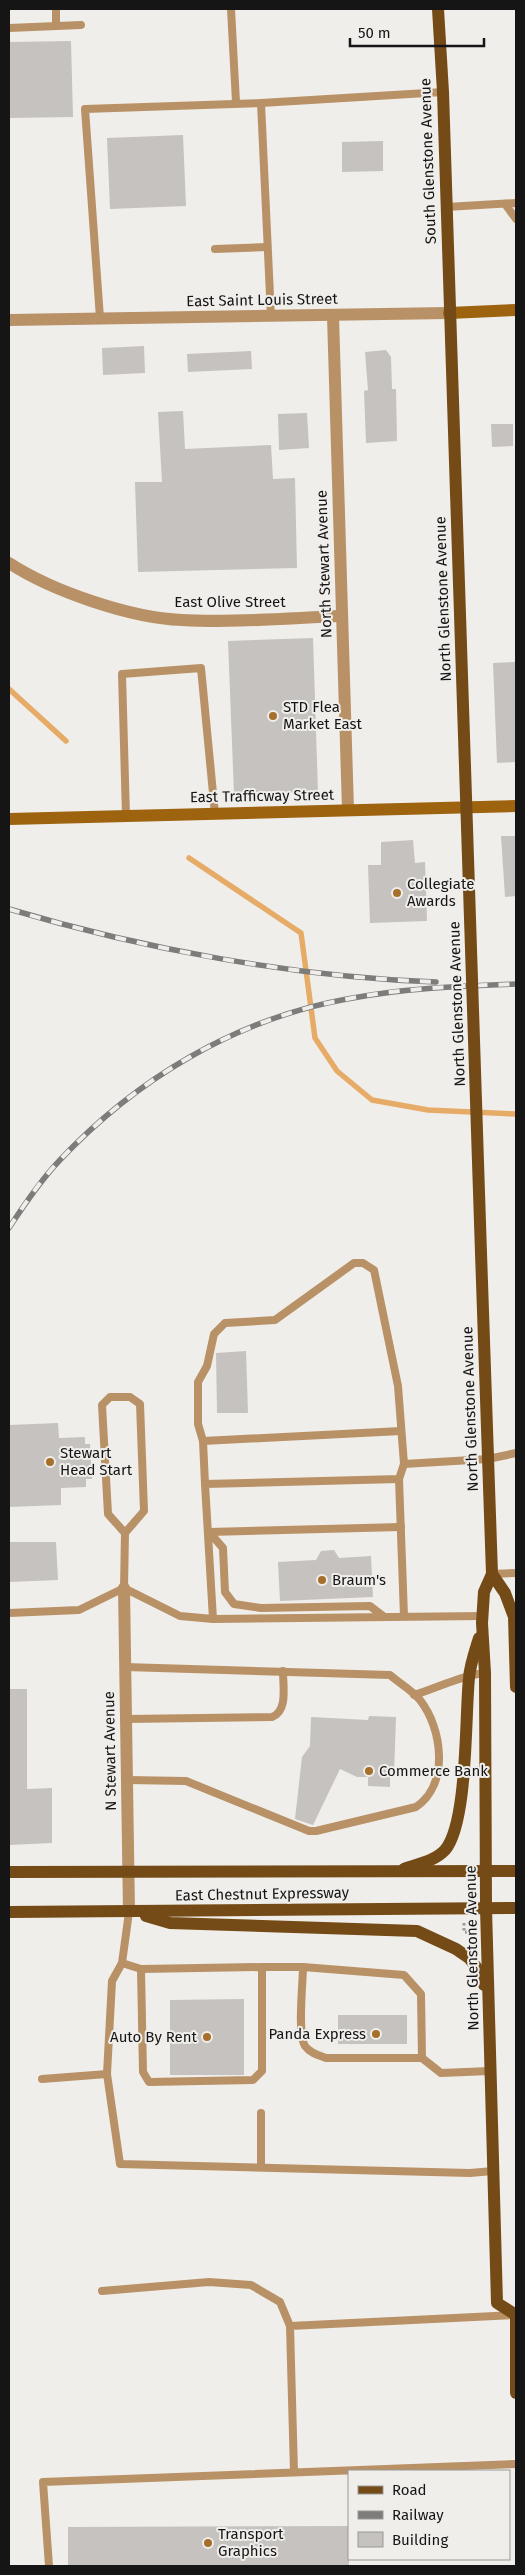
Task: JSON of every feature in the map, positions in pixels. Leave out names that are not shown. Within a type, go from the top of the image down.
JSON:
[{"type":"main road","name":"South Glenstone Avenue","points":[[438,9],[443,92],[450,313]]},
{"type":"main road","name":"East Saint Louis Street","points":[[450,313],[516,310]]},
{"type":"main road","name":"North Glenstone Avenue","points":[[450,313],[492,1574],[484,1592],[482,1620],[485,1673],[486,1908],[490,2070],[498,2303],[516,2315]]},
{"type":"main road","name":"East Trafficway Street","points":[[9,819],[516,806]]},
{"type":"main road","points":[[492,1574],[505,1593],[514,1617],[516,1688]]},
{"type":"main road","points":[[395,1872],[434,1859],[444,1850],[454,1836],[460,1812],[470,1674],[482,1620]]},
{"type":"main road","name":"East Chestnut Expressway","points":[[9,1872],[516,1871]]},
{"type":"main road","name":"East Chestnut Expressway","points":[[9,1912],[516,1908]]},
{"type":"main road","points":[[129,1912],[170,1922],[417,1931],[449,1945],[469,1958],[480,1972],[488,2000]]},
{"type":"main road","points":[[516,2315],[516,2393]]},
{"type":"street","name":"East Saint Louis Street","points":[[9,320],[450,313]]},
{"type":"street","name":"North Stewart Avenue","points":[[333,316],[348,810]]},
{"type":"street","name":"East Olive Street","points":[[9,563],[64,589],[143,615],[182,620],[342,616]]},
{"type":"street","name":"N Stewart Avenue","points":[[124,1588],[129,1912]]},
{"type":"lane","points":[[56,9],[56,26]]},
{"type":"lane","points":[[231,9],[236,102]]},
{"type":"lane","points":[[9,28],[81,25]]},
{"type":"lane","points":[[100,318],[85,109],[236,102],[261,103],[443,92]]},
{"type":"lane","points":[[261,103],[271,317]]},
{"type":"lane","points":[[446,207],[516,203]]},
{"type":"lane","points":[[505,204],[516,219]]},
{"type":"lane","points":[[215,249],[268,247]]},
{"type":"lane","points":[[126,816],[122,674],[201,668],[215,814]]},
{"type":"lane","points":[[213,1619],[203,1441],[198,1424],[198,1382],[207,1366],[214,1334],[225,1323],[275,1320],[354,1263],[363,1263],[374,1270],[398,1386],[404,1464],[399,1479],[404,1616]]},
{"type":"lane","points":[[124,1588],[125,1533],[144,1511],[140,1404],[130,1397],[110,1397],[102,1405],[108,1514],[125,1533]]},
{"type":"lane","points":[[203,1441],[401,1432]]},
{"type":"lane","points":[[404,1464],[488,1459],[516,1453]]},
{"type":"lane","points":[[206,1484],[399,1479]]},
{"type":"lane","points":[[209,1532],[401,1527]]},
{"type":"lane","points":[[209,1532],[223,1548],[225,1592],[234,1604],[261,1608],[370,1606],[383,1616]]},
{"type":"lane","points":[[492,1574],[516,1573]]},
{"type":"lane","points":[[124,1588],[180,1616],[213,1619],[404,1616],[482,1620]]},
{"type":"lane","points":[[9,1613],[79,1610],[124,1588]]},
{"type":"lane","points":[[126,1667],[390,1675],[414,1695],[432,1718],[436,1728],[438,1769],[432,1793],[427,1800],[416,1807],[324,1830],[309,1831],[186,1781],[127,1780]]},
{"type":"lane","points":[[126,1719],[272,1717],[282,1709],[283,1671]]},
{"type":"lane","points":[[414,1695],[454,1682],[470,1674],[485,1673]]},
{"type":"lane","points":[[129,1912],[122,1963],[112,1981],[107,2074],[120,2164],[470,2173],[494,2171]]},
{"type":"lane","points":[[122,1963],[141,1969],[303,1967],[404,1975],[421,1994],[422,2058]]},
{"type":"lane","points":[[303,1967],[302,2033],[304,2045],[313,2053],[326,2058],[422,2058],[441,2073],[490,2070]]},
{"type":"lane","points":[[141,1969],[143,2072],[149,2082],[253,2080],[258,2076],[262,2071],[262,1968]]},
{"type":"lane","points":[[42,2078],[107,2074]]},
{"type":"lane","points":[[261,2113],[261,2167]]},
{"type":"lane","points":[[102,2291],[209,2282],[252,2284],[280,2302],[290,2326],[294,2472]]},
{"type":"lane","points":[[290,2326],[516,2315]]},
{"type":"lane","points":[[350,2470],[516,2464]]},
{"type":"lane","points":[[49,2566],[43,2482],[348,2470]]},
{"type":"path","points":[[464,1923],[464,1932],[474,1932]]},
{"type":"building","points":[[71,41],[73,117],[9,118],[9,42]]},
{"type":"building","points":[[183,135],[186,206],[110,209],[107,138]]},
{"type":"building","points":[[383,141],[383,171],[342,172],[342,142]]},
{"type":"building","points":[[144,346],[145,373],[103,375],[102,348]]},
{"type":"building","points":[[386,350],[391,357],[392,389],[396,389],[397,441],[366,443],[364,391],[368,390],[365,352]]},
{"type":"building","points":[[251,351],[252,369],[188,372],[187,354]]},
{"type":"building","points":[[183,411],[185,449],[271,445],[273,479],[295,478],[297,568],[138,572],[135,482],[162,482],[158,412]]},
{"type":"building","points":[[307,413],[309,448],[279,450],[278,414]]},
{"type":"building","points":[[491,424],[513,424],[513,446],[492,447]]},
{"type":"building","name":"STD Flea Market East","points":[[313,638],[318,792],[234,794],[228,641]]},
{"type":"building","points":[[516,662],[516,762],[497,763],[493,663]]},
{"type":"building","points":[[501,836],[516,836],[516,896],[505,897]]},
{"type":"building","name":"Collegiate Awards","points":[[413,840],[415,863],[425,862],[427,921],[370,923],[368,865],[381,865],[381,842]]},
{"type":"building","points":[[246,1351],[248,1413],[217,1413],[216,1353]]},
{"type":"building","name":"Stewart Head Start","points":[[58,1423],[59,1438],[85,1437],[85,1444],[90,1444],[92,1479],[86,1479],[86,1487],[61,1488],[61,1505],[9,1507],[9,1425]]},
{"type":"building","points":[[9,1542],[56,1542],[58,1580],[9,1582]]},
{"type":"building","points":[[334,1550],[339,1558],[371,1556],[373,1597],[280,1601],[278,1562],[316,1560],[321,1551]]},
{"type":"building","points":[[9,1689],[27,1689],[27,1789],[52,1788],[52,1843],[9,1845]]},
{"type":"building","name":"Commerce Bank","points":[[369,1716],[396,1717],[394,1775],[390,1775],[390,1787],[368,1786],[368,1777],[357,1777],[340,1769],[313,1825],[295,1819],[302,1757],[310,1746],[311,1717],[368,1720]]},
{"type":"building","name":"Auto By Rent","points":[[244,1999],[244,2075],[170,2075],[170,2000]]},
{"type":"building","points":[[338,2015],[407,2015],[407,2044],[338,2044]]},
{"type":"building","name":"Transport Graphics","points":[[348,2526],[349,2566],[68,2566],[68,2527]]},
{"type":"waterway","points":[[9,689],[66,741]]},
{"type":"waterway","points":[[189,858],[301,933],[315,1038],[337,1071],[372,1100],[428,1110],[516,1114]]},
{"type":"railway","points":[[9,909],[113,937],[220,959],[329,974],[436,982]]},
{"type":"railway","points":[[9,1228],[45,1177],[89,1131],[155,1079],[227,1037],[266,1021],[306,1008],[368,995],[410,990],[516,984]]},
{"type":"place","name":"STD Flea Market East","points":[[273,716]]},
{"type":"place","name":"Collegiate Awards","points":[[397,893]]},
{"type":"place","name":"Stewart Head Start","points":[[50,1462]]},
{"type":"place","name":"Braum's","points":[[322,1580]]},
{"type":"place","name":"Commerce Bank","points":[[369,1771]]},
{"type":"place","name":"Panda Express","points":[[376,2034]]},
{"type":"place","name":"Auto By Rent","points":[[207,2037]]},
{"type":"place","name":"Transport Graphics","points":[[208,2543]]}]
